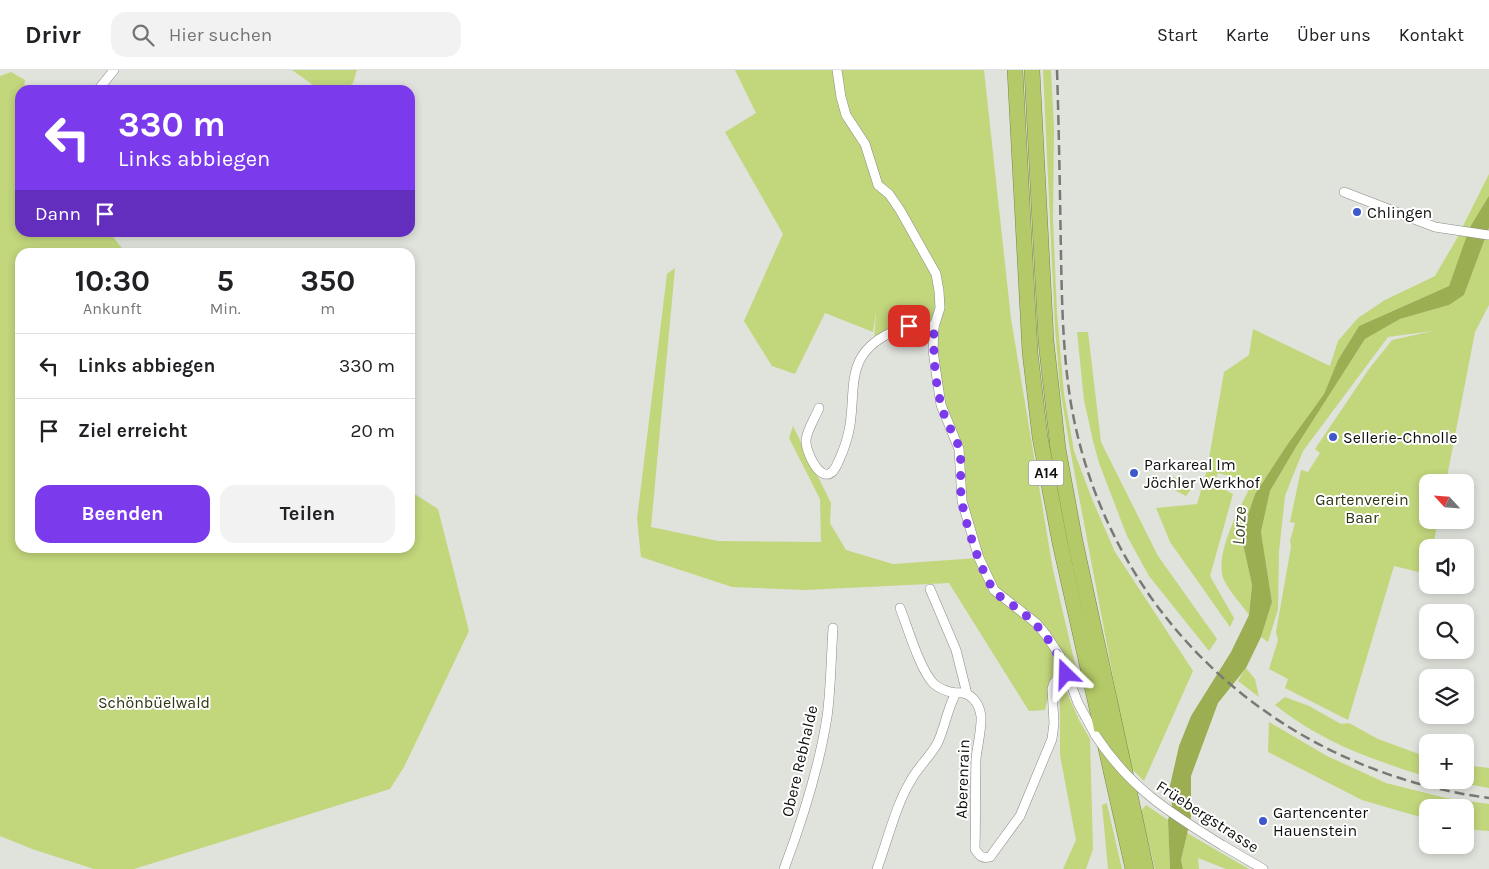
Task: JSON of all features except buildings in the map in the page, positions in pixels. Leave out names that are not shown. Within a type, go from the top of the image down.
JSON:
[{"type":"highway","name":"A14","points":[[1015,70],[1029,342],[1039,430],[1058,536],[1133,869]]},
{"type":"highway","name":"A14","points":[[1032,70],[1046,341],[1058,449],[1077,550],[1146,869]]},
{"type":"street","points":[[102,85],[114,70]]},
{"type":"street","name":"Früebergstrasse","points":[[837,70],[846,115],[865,144],[878,185],[889,194],[900,210],[936,274],[940,308],[934,327],[933,350],[941,405],[960,449],[962,501],[979,558],[994,590],[1036,623],[1046,635],[1060,656],[1078,703],[1096,736],[1122,771],[1154,801],[1263,869]]},
{"type":"street","points":[[1344,192],[1435,227],[1488,235]]},
{"type":"street","points":[[819,408],[807,434],[806,444],[815,467],[821,473],[827,474],[833,471],[847,440],[851,424],[853,381],[857,365],[864,354],[874,343],[898,329],[924,325],[934,327]]},
{"type":"street","points":[[930,588],[956,650],[967,694]]},
{"type":"street","points":[[900,608],[926,673],[935,685],[947,692],[964,692],[967,694]]},
{"type":"street","name":"Obere Rebhalde","points":[[784,869],[795,842],[812,781],[826,717],[833,628]]},
{"type":"street","name":"Aberenrain","points":[[967,694],[970,695],[976,704],[981,717],[976,759],[976,849],[980,856],[985,858],[990,857],[1020,816],[1052,739],[1054,724],[1052,689],[1058,678],[1066,674]]},
{"type":"street","name":"Aberenrain","points":[[878,869],[901,800],[910,781],[938,742],[956,693]]},
{"type":"green space","points":[[292,70],[357,70],[351,85],[313,85]]},
{"type":"green space","points":[[735,70],[984,70],[1011,319],[1053,570],[1076,668],[1052,676],[1045,710],[1029,711],[949,583],[805,590],[732,587],[641,557],[637,519],[667,274],[675,268],[651,527],[718,541],[821,542],[820,499],[789,438],[793,426],[831,503],[830,523],[846,550],[893,564],[978,558],[966,516],[961,468],[945,417],[934,327],[924,325],[874,343],[876,312],[873,332],[825,313],[795,374],[772,366],[744,321],[783,234],[725,132],[756,113]]},
{"type":"green space","points":[[1043,70],[1051,70],[1054,128],[1053,220],[1057,313],[1064,394],[1074,451],[1115,552],[1193,671],[1144,781],[1130,767],[1060,388],[1055,328]]},
{"type":"green space","name":"Schönbüelwald","points":[[11,72],[25,80],[24,85],[15,85],[15,237],[113,237],[122,248],[15,248],[15,553],[415,553],[415,494],[438,509],[469,631],[404,767],[390,789],[134,869],[94,869],[32,849],[0,836],[0,76]]},
{"type":"green space","points":[[1489,174],[1489,197],[1470,227],[1462,228]]},
{"type":"green space","points":[[1460,233],[1468,236],[1449,286],[1359,326],[1338,360],[1324,394],[1255,494],[1241,535],[1252,585],[1249,615],[1224,580],[1222,557],[1230,530],[1253,482],[1218,473],[1214,484],[1233,494],[1210,576],[1234,618],[1230,627],[1170,542],[1156,508],[1197,504],[1207,470],[1224,372],[1249,355],[1253,329],[1330,366],[1338,341],[1358,318],[1385,300],[1435,276]]},
{"type":"green space","name":"Gartenverein Baar","points":[[1485,239],[1489,240],[1489,305],[1475,332],[1448,474],[1419,474],[1419,529],[1436,529],[1434,539],[1419,539],[1419,572],[1394,566],[1348,720],[1285,688],[1288,679],[1269,669],[1278,640],[1276,632],[1291,547],[1290,541],[1295,523],[1290,522],[1301,470],[1308,472],[1320,453],[1315,449],[1369,369],[1392,340],[1433,331],[1388,337],[1303,451],[1285,496],[1279,552],[1278,609],[1268,642],[1261,637],[1272,602],[1261,532],[1270,491],[1365,339],[1400,319],[1449,305],[1464,295]]},
{"type":"green space","points":[[1077,332],[1088,332],[1101,442],[1158,556],[1217,639],[1209,651],[1149,576],[1127,536],[1099,463],[1093,441],[1084,400]]},
{"type":"green space","points":[[1173,477],[1191,482],[1192,488],[1186,496],[1169,487]]},
{"type":"green space","points":[[1246,668],[1255,679],[1259,697],[1238,681]]},
{"type":"green space","points":[[1066,690],[1079,720],[1090,739],[1093,849],[1086,869],[1063,869],[1076,840],[1060,755],[1060,694]]},
{"type":"green space","points":[[1285,697],[1309,706],[1341,724],[1349,723],[1378,739],[1419,754],[1419,774],[1360,754],[1330,740],[1316,733],[1275,705]]},
{"type":"green space","points":[[1269,722],[1327,756],[1386,783],[1453,799],[1419,799],[1419,817],[1362,800],[1268,752]]},
{"type":"green space","points":[[1474,766],[1489,768],[1489,788],[1474,785]]},
{"type":"green space","points":[[1474,802],[1489,804],[1489,831],[1474,830]]},
{"type":"green space","points":[[1107,803],[1122,869],[1108,869],[1102,805]]},
{"type":"green space","points":[[1146,805],[1168,820],[1170,869],[1155,869],[1141,811]]},
{"type":"green space","points":[[1187,833],[1249,869],[1226,869],[1198,858],[1199,869],[1183,869],[1181,860]]},
{"type":"shaded area","points":[[1489,196],[1489,228],[1464,295],[1449,305],[1400,319],[1365,339],[1270,491],[1261,532],[1272,602],[1261,637],[1246,668],[1218,703],[1191,776],[1191,817],[1181,860],[1183,869],[1170,869],[1168,820],[1172,805],[1169,790],[1179,746],[1191,716],[1231,652],[1249,615],[1252,585],[1241,535],[1255,494],[1324,394],[1338,360],[1359,326],[1449,286],[1470,227]]},
{"type":"railway","points":[[1057,70],[1062,311],[1068,386],[1091,481],[1122,551],[1164,614],[1214,670],[1273,717],[1339,754],[1412,782],[1489,798]]},
{"type":"place","name":"Chlingen","points":[[1357,212]]},
{"type":"place","name":"Sellerie-Chnolle","points":[[1333,437]]},
{"type":"place","name":"Parkareal Im Jöchler Werkhof","points":[[1134,473]]},
{"type":"place","name":"Gartencenter Hauenstein","points":[[1263,821]]},
{"type":"route","points":[[909,326],[924,325],[934,327],[933,350],[941,405],[960,449],[962,501],[979,558],[989,581],[994,590],[1036,623],[1046,635],[1060,656],[1066,674]]},
{"type":"water label","name":"Lorze","points":[[1239,526]]}]
